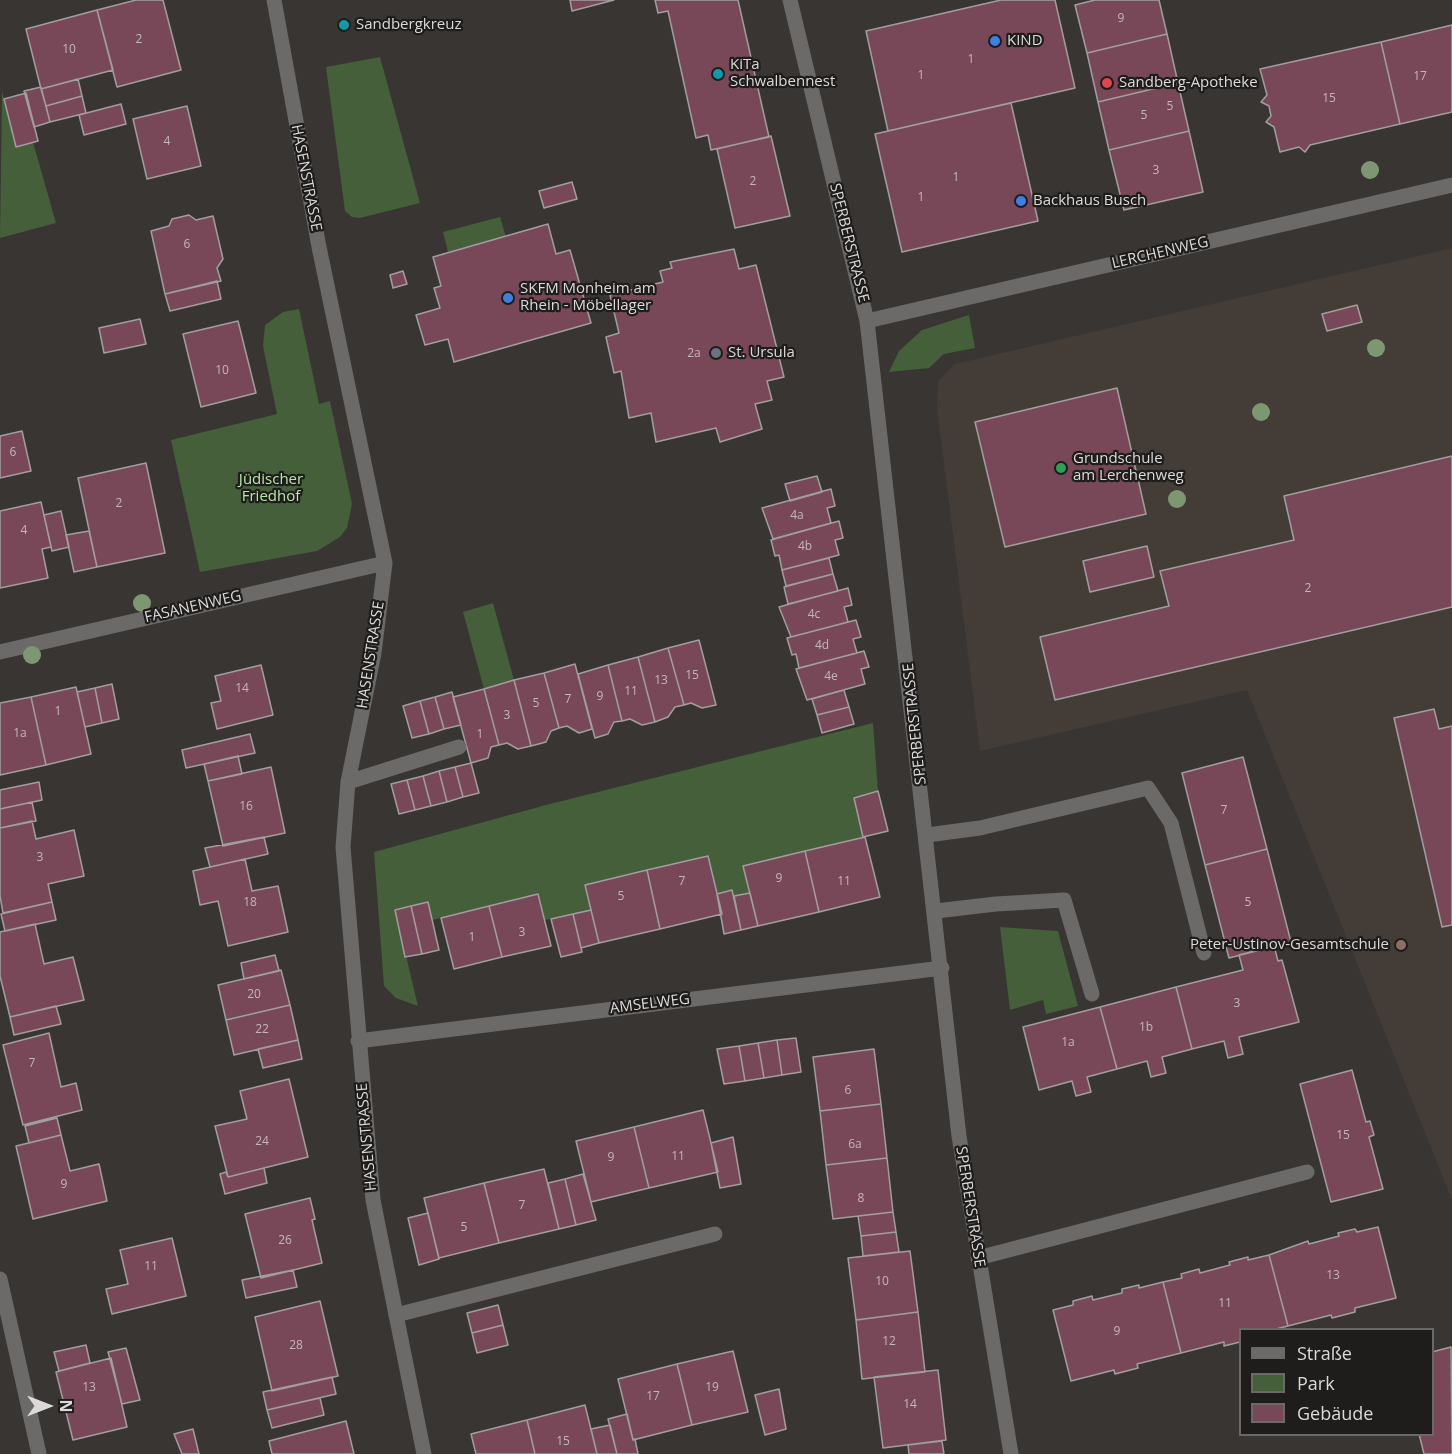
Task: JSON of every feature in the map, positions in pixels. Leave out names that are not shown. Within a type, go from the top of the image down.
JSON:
[{"type":"street","name":"HASENSTRASSE","points":[[274,0],[319,247],[385,563],[374,653],[348,782],[343,847],[373,1200],[424,1454]]},
{"type":"street","name":"SPERBERSTRASSE","points":[[790,0],[867,321],[936,911],[959,1136],[1011,1454]]},
{"type":"street","name":"LERCHENWEG","points":[[867,321],[1452,185]]},
{"type":"street","name":"FASANENWEG","points":[[0,652],[385,563]]},
{"type":"street","points":[[348,782],[459,747]]},
{"type":"street","points":[[927,835],[980,828],[1148,788],[1171,823],[1204,952]]},
{"type":"street","points":[[936,911],[996,904],[1064,900],[1092,994]]},
{"type":"street","name":"AMSELWEG","points":[[358,1041],[942,968]]},
{"type":"street","points":[[978,1258],[1307,1172]]},
{"type":"street","points":[[396,1315],[715,1234]]},
{"type":"street","points":[[0,1279],[39,1454]]},
{"type":"shaded area","name":"Grundschule am Lerchenweg","points":[[1452,248],[1452,1200],[1247,690],[980,751],[937,408],[938,381],[955,364]]},
{"type":"green space","points":[[380,57],[420,203],[360,218],[352,217],[345,211],[326,67]]},
{"type":"green space","points":[[2,91],[16,146],[33,142],[56,223],[0,238]]},
{"type":"green space","points":[[500,217],[506,237],[448,252],[443,232]]},
{"type":"green space","name":"Jüdischer Friedhof","points":[[299,309],[319,404],[330,401],[352,504],[347,528],[340,537],[317,551],[200,572],[171,440],[277,414],[263,346],[265,325],[283,312]]},
{"type":"green space","points":[[969,315],[975,348],[944,354],[929,368],[889,372],[899,351],[922,330]]},
{"type":"green space","points":[[493,603],[514,680],[484,689],[463,612]]},
{"type":"green space","points":[[873,723],[878,791],[854,798],[863,837],[744,866],[750,893],[734,896],[731,890],[717,894],[708,856],[586,885],[591,910],[545,920],[538,894],[432,920],[428,902],[395,910],[418,1006],[396,998],[384,986],[374,852],[546,805]]},
{"type":"green space","points":[[1000,927],[1058,931],[1078,1006],[1046,1014],[1043,1000],[1010,1010]]},
{"type":"building","points":[[136,0],[163,0],[181,70],[117,87],[97,10]]},
{"type":"building","points":[[570,0],[614,0],[572,11]]},
{"type":"building","name":"KiTa Schwalbennest","points":[[655,0],[738,0],[769,137],[711,150],[708,135],[696,138],[668,11],[658,13]]},
{"type":"building","points":[[1001,0],[1055,0],[1075,88],[888,131],[866,31]]},
{"type":"building","points":[[1095,0],[1159,0],[1167,34],[1087,53],[1075,5]]},
{"type":"building","points":[[97,10],[113,70],[41,89],[26,29]]},
{"type":"building","points":[[1452,25],[1452,112],[1400,124],[1381,42]]},
{"type":"building","points":[[1167,34],[1178,83],[1098,102],[1087,53]]},
{"type":"building","points":[[1381,42],[1400,124],[1310,145],[1305,152],[1299,147],[1280,152],[1274,127],[1266,122],[1271,116],[1269,106],[1261,102],[1267,95],[1260,69]]},
{"type":"building","points":[[78,79],[82,96],[46,106],[41,89]]},
{"type":"building","points":[[1178,83],[1189,131],[1109,150],[1098,102]]},
{"type":"building","points":[[41,87],[50,122],[34,127],[24,91]]},
{"type":"building","points":[[26,93],[38,141],[16,147],[4,99]]},
{"type":"building","points":[[82,96],[86,113],[50,122],[46,106]]},
{"type":"building","points":[[1011,103],[1038,221],[902,252],[875,134]]},
{"type":"building","points":[[121,104],[126,124],[84,135],[79,115]]},
{"type":"building","points":[[187,106],[201,166],[147,179],[133,119]]},
{"type":"building","points":[[1189,131],[1203,192],[1124,210],[1109,150]]},
{"type":"building","points":[[771,136],[790,216],[735,228],[717,149]]},
{"type":"building","points":[[572,182],[577,199],[544,208],[539,191]]},
{"type":"building","points":[[189,215],[196,220],[213,216],[223,259],[217,268],[221,281],[165,294],[151,231],[169,226],[172,219]]},
{"type":"building","points":[[548,224],[556,254],[570,250],[591,323],[454,362],[448,339],[425,345],[416,315],[440,308],[434,288],[441,286],[433,257]]},
{"type":"building","points":[[734,249],[739,269],[756,265],[784,377],[767,381],[772,400],[755,404],[762,429],[720,442],[716,428],[656,442],[651,413],[629,418],[621,371],[614,373],[606,337],[619,333],[610,295],[663,282],[660,271],[672,268],[670,262]]},
{"type":"building","points":[[403,271],[407,284],[393,288],[390,275]]},
{"type":"building","points":[[217,281],[221,299],[170,311],[165,294]]},
{"type":"building","points":[[1357,305],[1362,322],[1327,331],[1322,314]]},
{"type":"building","points":[[140,319],[146,344],[104,353],[99,328]]},
{"type":"building","points":[[238,321],[256,393],[201,407],[183,334]]},
{"type":"building","name":"Grundschule am Lerchenweg","points":[[1117,388],[1146,514],[1005,547],[975,422]]},
{"type":"building","points":[[22,431],[31,471],[0,478],[0,436]]},
{"type":"building","points":[[1452,456],[1452,607],[1055,700],[1040,637],[1169,606],[1160,571],[1294,540],[1284,496]]},
{"type":"building","points":[[146,463],[165,553],[97,567],[78,478]]},
{"type":"building","points":[[817,476],[822,492],[790,501],[785,484]]},
{"type":"building","points":[[831,489],[835,506],[827,508],[831,523],[773,539],[762,508]]},
{"type":"building","points":[[41,502],[51,547],[42,549],[48,578],[0,588],[0,511]]},
{"type":"building","points":[[61,511],[69,547],[52,551],[44,515]]},
{"type":"building","points":[[839,521],[843,538],[835,540],[839,555],[782,570],[779,555],[775,556],[771,540]]},
{"type":"building","points":[[89,531],[97,567],[74,572],[66,535]]},
{"type":"building","points":[[1147,546],[1154,577],[1090,592],[1083,561]]},
{"type":"building","points":[[829,558],[833,574],[786,586],[782,570]]},
{"type":"building","points":[[833,574],[838,591],[788,604],[784,587]]},
{"type":"building","points":[[848,588],[852,605],[844,607],[848,622],[791,637],[779,607]]},
{"type":"building","points":[[856,620],[861,637],[853,639],[857,653],[799,668],[796,654],[792,655],[787,638]]},
{"type":"building","points":[[699,640],[716,705],[702,708],[691,703],[684,705],[668,648]]},
{"type":"building","points":[[668,648],[684,705],[675,707],[668,717],[655,722],[638,657]]},
{"type":"building","points":[[864,651],[869,667],[861,669],[865,684],[807,700],[796,669]]},
{"type":"building","points":[[638,657],[655,722],[642,725],[630,719],[622,721],[608,665]]},
{"type":"building","points":[[575,664],[592,729],[579,733],[567,726],[559,728],[544,673]]},
{"type":"building","points":[[261,665],[273,715],[217,729],[211,703],[221,701],[215,676]]},
{"type":"building","points":[[608,665],[622,721],[614,722],[608,734],[595,738],[578,674]]},
{"type":"building","points":[[544,673],[559,728],[551,731],[546,742],[531,746],[514,680]]},
{"type":"building","points":[[514,680],[531,746],[518,749],[507,743],[499,745],[484,689]]},
{"type":"building","points":[[112,684],[119,719],[102,723],[95,688]]},
{"type":"building","points":[[76,687],[91,754],[46,765],[31,697]]},
{"type":"building","points":[[95,688],[102,723],[85,727],[77,692]]},
{"type":"building","points":[[484,689],[499,745],[491,747],[488,758],[471,763],[453,697]]},
{"type":"building","points":[[844,690],[849,707],[817,715],[812,699]]},
{"type":"building","points":[[452,692],[461,725],[444,729],[435,697]]},
{"type":"building","points":[[31,697],[46,765],[0,775],[0,703]]},
{"type":"building","points":[[435,697],[444,729],[429,734],[420,701]]},
{"type":"building","points":[[420,701],[429,734],[412,738],[403,706]]},
{"type":"building","points":[[849,707],[854,724],[822,733],[817,715]]},
{"type":"building","points":[[1434,709],[1439,729],[1452,726],[1452,925],[1442,927],[1394,718]]},
{"type":"building","points":[[250,734],[255,753],[186,768],[182,750]]},
{"type":"building","points":[[238,756],[242,774],[208,781],[204,764]]},
{"type":"building","points":[[1243,757],[1267,849],[1205,865],[1182,773]]},
{"type":"building","points":[[471,763],[479,793],[463,797],[455,767]]},
{"type":"building","points":[[271,767],[285,833],[223,846],[208,781]]},
{"type":"building","points":[[455,767],[463,797],[447,802],[439,771]]},
{"type":"building","points":[[439,771],[447,802],[431,806],[423,776]]},
{"type":"building","points":[[423,776],[431,806],[415,810],[407,780]]},
{"type":"building","points":[[407,780],[415,810],[399,814],[391,784]]},
{"type":"building","points":[[39,782],[42,800],[0,809],[0,790]]},
{"type":"building","points":[[878,791],[888,831],[863,837],[854,798]]},
{"type":"building","points":[[32,802],[36,821],[0,828],[0,809]]},
{"type":"building","points":[[32,821],[36,839],[74,830],[84,876],[48,884],[52,902],[3,913],[0,896],[0,828]]},
{"type":"building","points":[[264,837],[268,854],[210,867],[205,848]]},
{"type":"building","points":[[865,837],[880,897],[819,912],[805,851]]},
{"type":"building","points":[[1267,849],[1291,942],[1229,958],[1205,865]]},
{"type":"building","points":[[805,851],[819,912],[758,926],[743,866]]},
{"type":"building","points":[[708,856],[722,914],[660,929],[647,870]]},
{"type":"building","points":[[245,859],[252,891],[278,886],[288,932],[228,946],[218,901],[200,905],[193,871]]},
{"type":"building","points":[[647,870],[660,929],[599,943],[585,885]]},
{"type":"building","points":[[732,890],[741,930],[724,934],[717,894]]},
{"type":"building","points":[[750,893],[758,926],[741,930],[734,896]]},
{"type":"building","points":[[538,894],[551,946],[502,957],[489,906]]},
{"type":"building","points":[[52,902],[56,920],[5,931],[1,914]]},
{"type":"building","points":[[428,902],[439,950],[422,954],[411,906]]},
{"type":"building","points":[[411,906],[422,954],[405,957],[395,910]]},
{"type":"building","points":[[489,906],[502,957],[454,969],[441,918]]},
{"type":"building","points":[[591,910],[599,943],[581,948],[573,914]]},
{"type":"building","points":[[573,914],[582,952],[561,957],[551,919]]},
{"type":"building","points":[[35,924],[44,964],[73,957],[84,1000],[10,1017],[0,976],[0,932]]},
{"type":"building","points":[[1274,946],[1278,961],[1282,960],[1299,1022],[1239,1037],[1243,1054],[1228,1058],[1224,1041],[1192,1049],[1176,987],[1243,970],[1239,955]]},
{"type":"building","points":[[275,955],[279,971],[244,979],[241,963]]},
{"type":"building","points":[[281,970],[290,1005],[226,1020],[218,985]]},
{"type":"building","points":[[1176,987],[1192,1049],[1162,1057],[1166,1073],[1151,1077],[1147,1061],[1117,1069],[1100,1007]]},
{"type":"building","points":[[290,1005],[298,1040],[234,1055],[226,1020]]},
{"type":"building","points":[[56,1006],[61,1024],[14,1035],[10,1017]]},
{"type":"building","points":[[1100,1007],[1117,1069],[1087,1077],[1091,1092],[1076,1096],[1072,1081],[1039,1090],[1023,1027]]},
{"type":"building","points":[[49,1033],[61,1087],[76,1083],[82,1110],[23,1125],[3,1045]]},
{"type":"building","points":[[796,1038],[801,1072],[782,1075],[777,1040]]},
{"type":"building","points":[[298,1040],[302,1059],[263,1068],[258,1049]]},
{"type":"building","points":[[777,1040],[782,1075],[764,1078],[758,1043]]},
{"type":"building","points":[[758,1043],[764,1078],[745,1081],[739,1046]]},
{"type":"building","points":[[739,1046],[745,1081],[724,1084],[717,1049]]},
{"type":"building","points":[[874,1049],[881,1104],[820,1111],[813,1057]]},
{"type":"building","points":[[1352,1070],[1366,1122],[1370,1121],[1374,1135],[1369,1137],[1383,1189],[1331,1202],[1300,1084]]},
{"type":"building","points":[[289,1079],[308,1157],[228,1177],[215,1126],[247,1119],[240,1091]]},
{"type":"building","points":[[881,1104],[887,1158],[826,1165],[820,1111]]},
{"type":"building","points":[[703,1110],[718,1172],[649,1188],[634,1127]]},
{"type":"building","points":[[57,1118],[61,1135],[29,1143],[25,1126]]},
{"type":"building","points":[[634,1127],[649,1188],[591,1202],[576,1141]]},
{"type":"building","points":[[61,1135],[70,1171],[99,1164],[107,1201],[33,1219],[16,1146]]},
{"type":"building","points":[[733,1137],[741,1184],[720,1188],[711,1143]]},
{"type":"building","points":[[887,1158],[893,1212],[833,1219],[826,1165]]},
{"type":"building","points":[[264,1168],[267,1183],[225,1194],[220,1174],[226,1172],[228,1177]]},
{"type":"building","points":[[544,1169],[559,1229],[499,1243],[484,1183]]},
{"type":"building","points":[[583,1174],[596,1220],[576,1225],[565,1179]]},
{"type":"building","points":[[565,1179],[576,1225],[559,1229],[548,1183]]},
{"type":"building","points":[[484,1183],[499,1243],[439,1258],[424,1198]]},
{"type":"building","points":[[310,1198],[315,1219],[312,1220],[322,1263],[261,1278],[245,1214]]},
{"type":"building","points":[[893,1212],[896,1232],[861,1236],[858,1216]]},
{"type":"building","points":[[428,1213],[439,1259],[419,1265],[408,1218]]},
{"type":"building","points":[[1378,1227],[1396,1298],[1355,1308],[1355,1312],[1332,1318],[1331,1315],[1288,1326],[1269,1255],[1308,1241],[1309,1244],[1339,1236],[1338,1233],[1355,1229],[1357,1232]]},
{"type":"building","points":[[896,1232],[899,1252],[863,1256],[861,1236]]},
{"type":"building","points":[[172,1238],[186,1296],[112,1314],[106,1289],[128,1284],[120,1250]]},
{"type":"building","points":[[910,1251],[918,1312],[856,1320],[848,1258]]},
{"type":"building","points":[[1269,1255],[1288,1326],[1239,1328],[1239,1342],[1224,1346],[1224,1342],[1181,1353],[1163,1282],[1182,1278],[1181,1274],[1199,1269],[1200,1273],[1230,1265],[1229,1262],[1248,1257],[1248,1260]]},
{"type":"building","points":[[293,1270],[297,1287],[246,1298],[242,1280]]},
{"type":"building","points":[[1163,1282],[1181,1353],[1137,1364],[1138,1368],[1115,1374],[1114,1370],[1071,1381],[1053,1310],[1073,1305],[1073,1301],[1092,1296],[1093,1300],[1122,1293],[1122,1289],[1139,1285],[1139,1288]]},
{"type":"building","points":[[320,1301],[338,1376],[272,1391],[255,1317]]},
{"type":"building","points":[[498,1305],[503,1325],[472,1333],[467,1313]]},
{"type":"building","points":[[918,1312],[925,1372],[862,1379],[856,1320]]},
{"type":"building","points":[[503,1325],[508,1345],[477,1353],[472,1333]]},
{"type":"building","points":[[86,1345],[90,1363],[59,1371],[54,1352]]},
{"type":"building","points":[[1451,1347],[1452,1454],[1424,1454],[1420,1436],[1434,1436],[1434,1351]]},
{"type":"building","points":[[126,1348],[140,1400],[122,1404],[108,1352]]},
{"type":"building","points":[[733,1351],[748,1412],[692,1425],[677,1364]]},
{"type":"building","points":[[111,1358],[127,1427],[73,1440],[56,1372]]},
{"type":"building","points":[[677,1364],[692,1425],[633,1440],[618,1379]]},
{"type":"building","points":[[938,1370],[946,1440],[883,1448],[874,1377]]},
{"type":"building","points":[[332,1377],[336,1394],[267,1410],[263,1392]]},
{"type":"building","points":[[779,1389],[786,1429],[765,1435],[755,1395]]},
{"type":"building","points":[[320,1398],[324,1415],[272,1428],[267,1410]]},
{"type":"building","points":[[585,1405],[597,1454],[535,1454],[527,1420]]},
{"type":"building","points":[[627,1414],[638,1454],[617,1454],[608,1419]]},
{"type":"building","points":[[527,1420],[535,1454],[476,1454],[471,1434]]},
{"type":"building","points":[[346,1421],[354,1454],[272,1454],[269,1441]]},
{"type":"building","points":[[610,1425],[617,1454],[597,1454],[591,1429]]},
{"type":"building","points":[[193,1429],[199,1454],[182,1454],[174,1434]]},
{"type":"building","points":[[942,1441],[944,1454],[909,1454],[908,1445]]},
{"type":"place","name":"Sandbergkreuz","points":[[344,25]]},
{"type":"place","name":"KIND","points":[[995,41]]},
{"type":"place","name":"KiTa Schwalbennest","points":[[718,74]]},
{"type":"place","name":"Sandberg-Apotheke","points":[[1107,83]]},
{"type":"place","name":"Backhaus Busch","points":[[1021,201]]},
{"type":"place","name":"SKFM Monheim am Rhein - Möbellager","points":[[508,298]]},
{"type":"place","name":"St. Ursula","points":[[716,353]]},
{"type":"place","name":"Grundschule am Lerchenweg","points":[[1061,468]]},
{"type":"place","name":"Peter-Ustinov-Gesamtschule","points":[[1401,945]]}]
